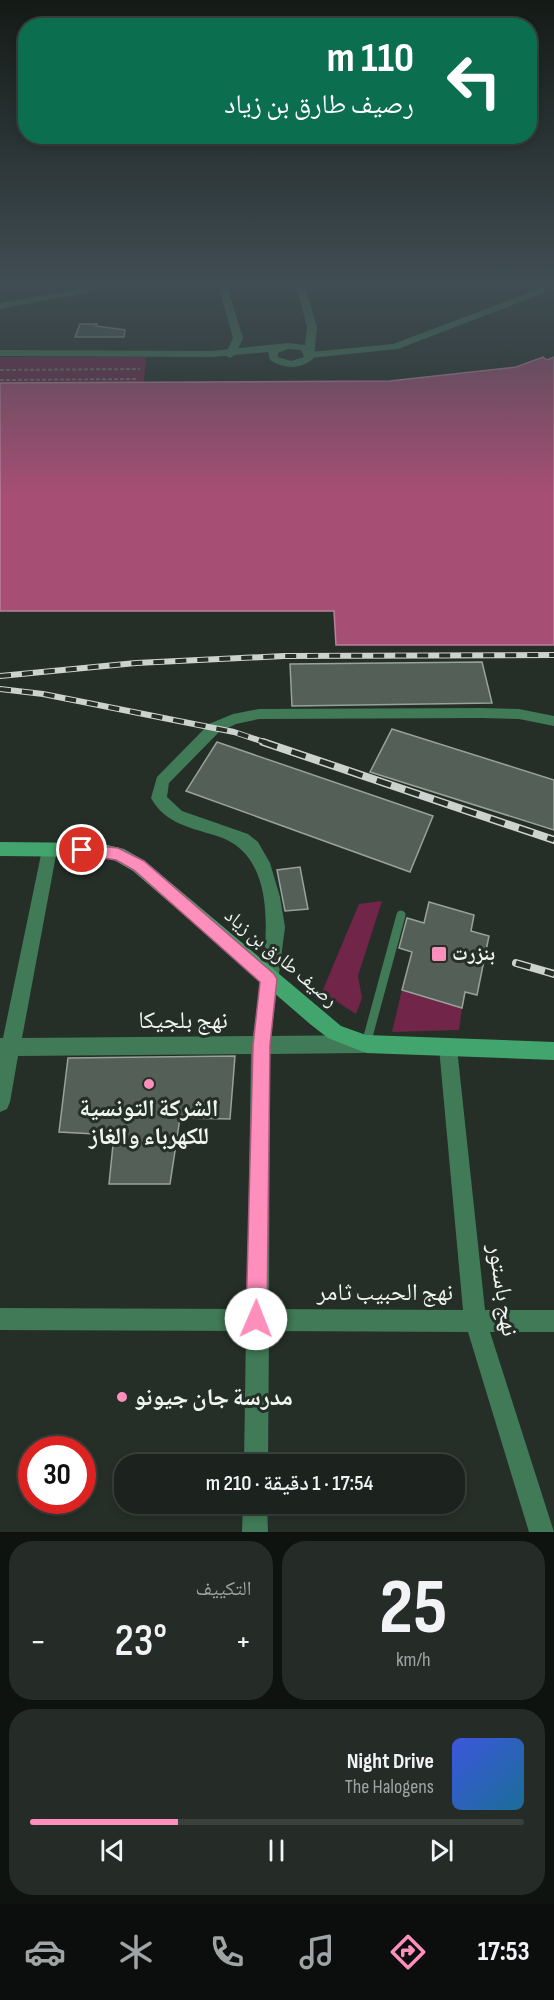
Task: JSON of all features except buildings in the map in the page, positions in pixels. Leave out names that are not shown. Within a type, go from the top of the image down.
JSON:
[{"type":"main road","name":"رصيف طارق بن زياد","points":[[0,849],[99,850],[118,854],[139,866],[268,979],[335,1032],[366,1044],[554,1051]]},
{"type":"street","points":[[0,353],[230,354],[249,351]]},
{"type":"street","points":[[277,351],[272,355],[280,363]]},
{"type":"street","points":[[309,354],[340,351]]},
{"type":"street","points":[[230,354],[297,364],[306,361],[309,354]]},
{"type":"street","points":[[256,1454],[261,1045],[276,927],[260,858],[246,841],[170,812],[159,798],[162,782],[214,728],[233,719],[294,712],[482,712],[519,714],[554,721]]},
{"type":"street","points":[[0,1102],[5,1047],[49,849]]},
{"type":"street","name":"نهج بلجيكا","points":[[5,1047],[366,1044]]},
{"type":"street","name":"نهج باستور","points":[[448,1048],[476,1320],[542,1532]]},
{"type":"street","name":"نهج الحبيب ثامر","points":[[0,1318],[554,1321]]},
{"type":"street","points":[[255,1514],[255,1532]]},
{"type":"lane","points":[[366,1044],[401,915]]},
{"type":"path","points":[[96,369],[98,360]]},
{"type":"path","points":[[23,370],[26,361]]},
{"type":"path","points":[[0,370],[140,369]]},
{"type":"path","points":[[0,380],[138,379]]},
{"type":"shaded area","points":[[0,357],[146,357],[144,382],[0,383]]},
{"type":"shaded area","points":[[543,357],[547,360],[554,357],[554,645],[336,645],[334,611],[0,611],[0,383],[390,381],[516,367]]},
{"type":"shaded area","points":[[382,901],[358,976],[362,998],[356,1014],[322,992],[359,904]]},
{"type":"shaded area","points":[[402,990],[462,1008],[459,1030],[392,1032]]},
{"type":"railway","points":[[0,676],[136,663],[284,656],[554,655]]},
{"type":"railway","points":[[0,689],[43,694],[234,732],[267,743]]},
{"type":"railway","points":[[263,742],[554,840]]},
{"type":"railway","points":[[516,963],[554,974]]},
{"type":"place","name":"بنزرت","points":[[439,954]]},
{"type":"place","name":"الشركة التونسية للكهرباء والغاز","points":[[149,1084]]},
{"type":"place","name":"مدرسة جان جيونو","points":[[122,1397]]},
{"type":"route","points":[[82,850],[99,850],[118,854],[139,866],[268,979],[261,1045],[256,1319]]}]
